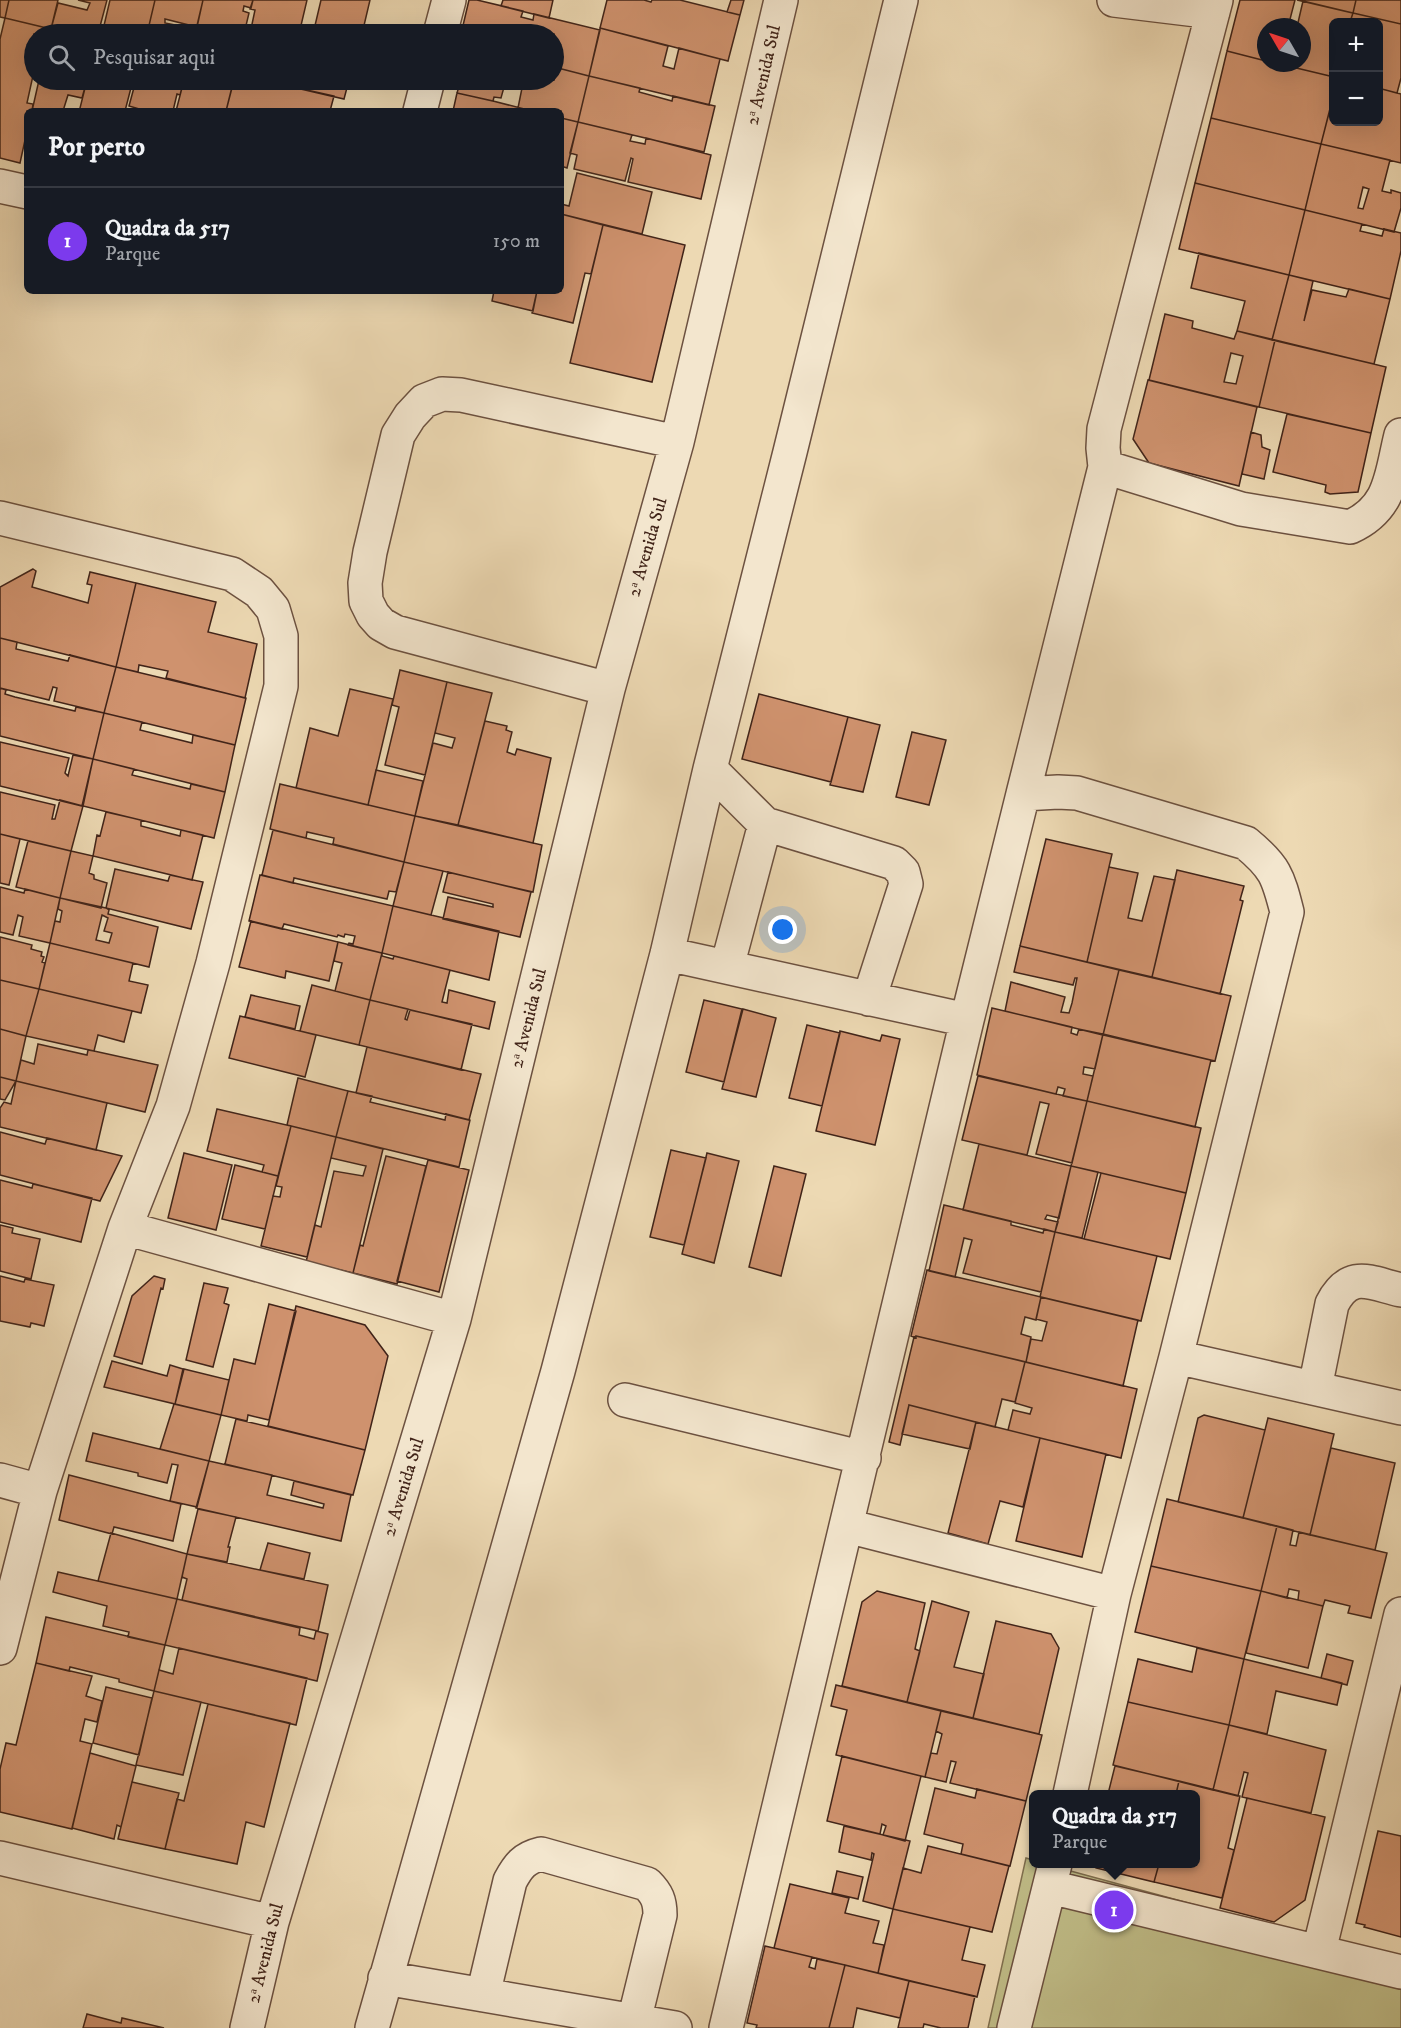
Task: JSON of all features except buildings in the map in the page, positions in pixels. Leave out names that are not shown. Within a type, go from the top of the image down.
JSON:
[{"type":"street","points":[[443,24],[449,0]]},
{"type":"street","name":"2ᵃ Avenida Sul","points":[[247,2028],[272,1922],[454,1319],[608,689],[677,442],[781,0]]},
{"type":"street","points":[[372,2028],[558,1371],[667,954],[710,769],[901,0]]},
{"type":"street","points":[[726,2028],[967,1020],[1105,467],[1104,429],[1215,6],[1118,0]]},
{"type":"street","points":[[421,108],[425,90]]},
{"type":"street","points":[[0,186],[24,191]]},
{"type":"street","points":[[608,689],[395,632],[381,624],[366,601],[365,583],[370,552],[398,435],[424,400],[442,394],[452,394],[677,442]]},
{"type":"street","points":[[1105,467],[1241,509],[1350,527],[1366,520],[1379,507],[1388,490],[1401,435]]},
{"type":"street","points":[[0,518],[232,574],[259,592],[273,609],[281,636],[281,686],[213,963],[172,1106],[125,1228],[40,1491],[0,1648]]},
{"type":"street","points":[[710,769],[765,824],[894,864],[903,872],[906,884],[869,999]]},
{"type":"street","points":[[1023,794],[1077,793],[1246,843],[1266,859],[1279,882],[1287,912],[1176,1357],[1114,1594],[1071,1790]]},
{"type":"street","points":[[727,967],[765,824]]},
{"type":"street","points":[[667,954],[967,1020]]},
{"type":"street","points":[[125,1228],[454,1319]]},
{"type":"street","points":[[1315,1388],[1332,1304],[1338,1292],[1347,1283],[1358,1280],[1401,1290]]},
{"type":"street","points":[[1176,1357],[1401,1408]]},
{"type":"street","points":[[625,1400],[864,1458]]},
{"type":"street","points":[[0,1480],[40,1491]]},
{"type":"street","points":[[847,1526],[1114,1594]]},
{"type":"street","points":[[1319,1951],[1401,1614]]},
{"type":"street","points":[[483,1995],[510,1881],[518,1866],[529,1857],[541,1854],[646,1884],[657,1894],[660,1902],[660,1915],[634,2021]]},
{"type":"street","points":[[0,1858],[272,1922]]},
{"type":"street","points":[[1014,2028],[1053,1875],[1401,1972]]},
{"type":"street","points":[[386,1978],[675,2028]]},
{"type":"shaded area","points":[[1026,1858],[1029,1859],[1029,1868],[1060,1868],[1401,1961],[1401,2028],[988,2028]]},
{"type":"place","name":"Quadra da 517","points":[[1114,1910]]}]
